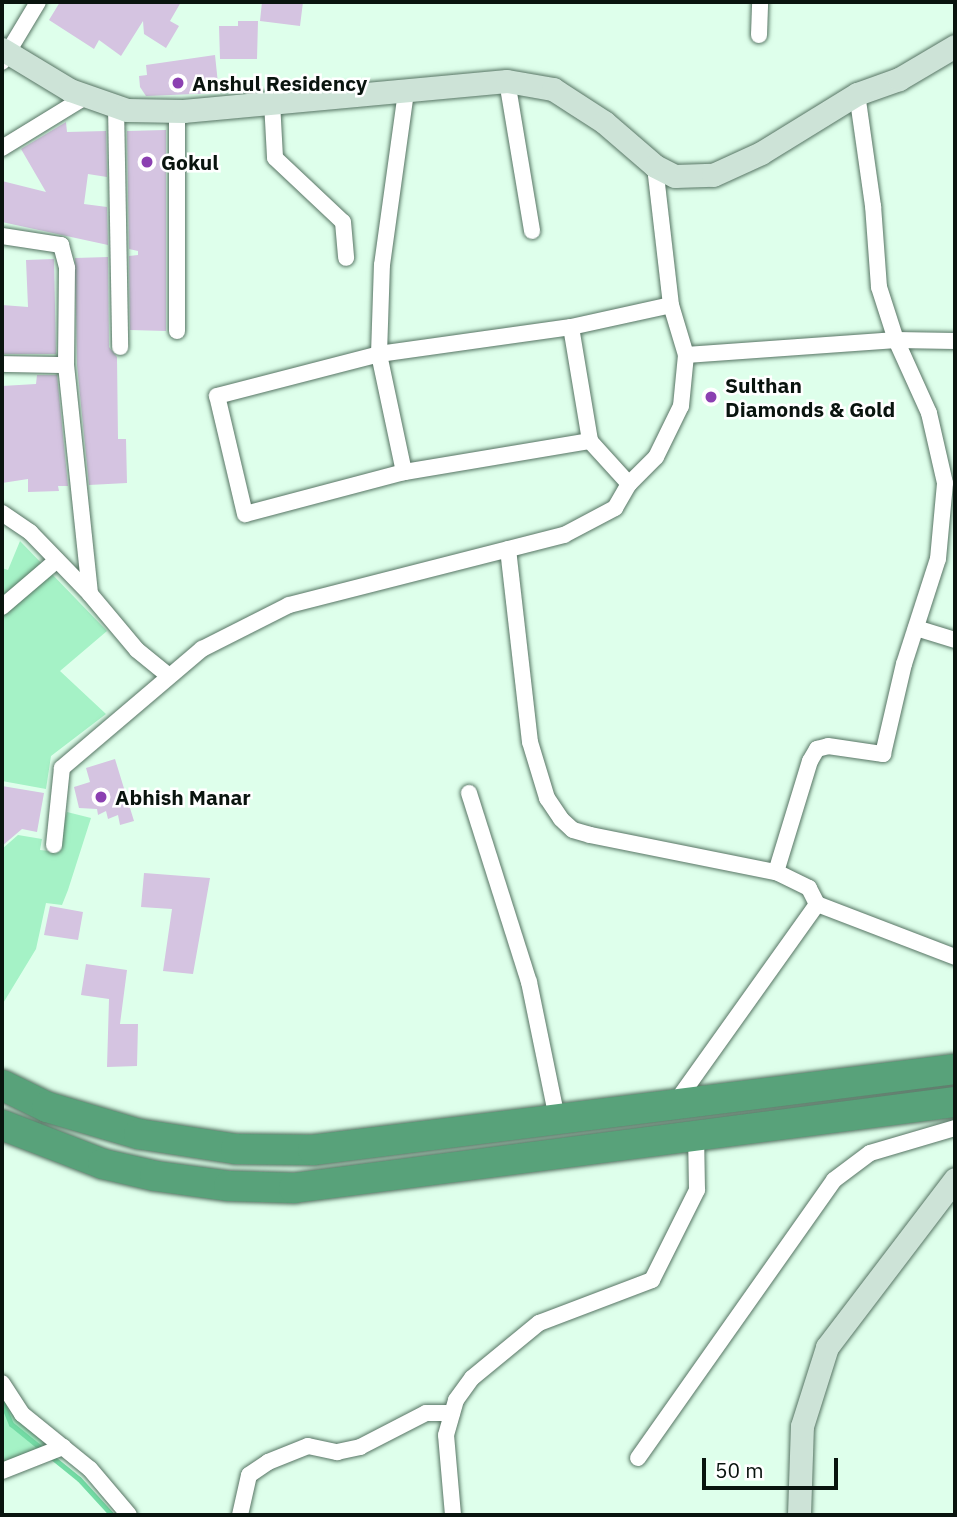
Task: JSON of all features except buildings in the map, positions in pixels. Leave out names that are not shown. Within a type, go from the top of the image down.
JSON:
[{"type":"highway","points":[[2,1085],[47,1107],[139,1134],[236,1149],[326,1148],[955,1069]]},
{"type":"highway","points":[[2,1125],[103,1164],[155,1176],[229,1186],[294,1188],[696,1133],[955,1102]]},
{"type":"street","points":[[38,2],[3,55],[87,96],[116,106],[177,111],[406,93],[507,81],[553,89],[604,122],[655,166],[675,176],[713,175],[761,153],[856,94],[900,79],[955,46]]},
{"type":"street","points":[[759,35],[760,2]]},
{"type":"street","points":[[507,81],[532,231]]},
{"type":"street","points":[[404,472],[379,354],[382,265],[406,93]]},
{"type":"street","points":[[776,872],[817,749],[828,746],[883,754],[916,628],[939,559],[945,483],[929,413],[896,340],[879,287],[873,206],[856,94]]},
{"type":"street","points":[[3,146],[87,96]]},
{"type":"street","points":[[272,102],[275,158],[343,222],[346,258]]},
{"type":"street","points":[[116,106],[120,347]]},
{"type":"street","points":[[177,111],[177,331]]},
{"type":"street","points":[[54,845],[62,768],[168,675],[202,649],[289,604],[564,535],[615,508],[629,484],[656,457],[681,406],[686,355],[671,305],[655,166]]},
{"type":"street","points":[[2,236],[61,245],[67,268],[66,365],[90,594]]},
{"type":"street","points":[[590,441],[404,472],[245,514],[217,396],[379,354],[571,327],[671,305]]},
{"type":"street","points":[[571,327],[590,441],[629,484]]},
{"type":"street","points":[[686,355],[896,340],[955,341]]},
{"type":"street","points":[[2,365],[66,365]]},
{"type":"street","points":[[2,513],[30,533],[90,594],[137,650],[168,675]]},
{"type":"street","points":[[508,549],[530,742],[547,798],[561,819],[573,830],[776,872],[809,888],[817,904],[955,957]]},
{"type":"street","points":[[2,607],[57,560]]},
{"type":"street","points":[[916,628],[955,640]]},
{"type":"street","points":[[469,793],[529,982],[556,1119]]},
{"type":"street","points":[[676,1102],[817,904]]},
{"type":"street","points":[[638,1458],[834,1180],[870,1153],[955,1128]]},
{"type":"street","points":[[453,1515],[446,1435],[452,1413],[472,1378],[540,1323],[652,1280],[697,1190],[696,1133]]},
{"type":"street","points":[[799,1515],[802,1426],[827,1347],[955,1179]]},
{"type":"street","points":[[2,1383],[22,1414],[107,1486],[129,1515]]},
{"type":"street","points":[[240,1515],[249,1475],[268,1462],[308,1446],[337,1452],[360,1447],[426,1413],[452,1413]]},
{"type":"street","points":[[2,1471],[59,1448]]},
{"type":"green space","points":[[20,541],[107,631],[60,671],[106,714],[51,756],[46,789],[2,781],[2,568],[8,570]]},
{"type":"green space","points":[[67,812],[91,818],[68,890],[62,905],[46,903],[36,949],[2,1005],[2,849],[18,835],[42,839],[40,850],[57,852]]},
{"type":"green space","points":[[2,1390],[52,1447],[2,1466]]},
{"type":"waterway","points":[[2,1402],[11,1424],[79,1479],[112,1515]]},
{"type":"place","name":"Anshul Residency","points":[[178,83]]},
{"type":"place","name":"Gokul","points":[[147,162]]},
{"type":"place","name":"Sulthan Diamonds & Gold","points":[[711,397]]},
{"type":"place","name":"Abhish Manar","points":[[101,797]]}]
